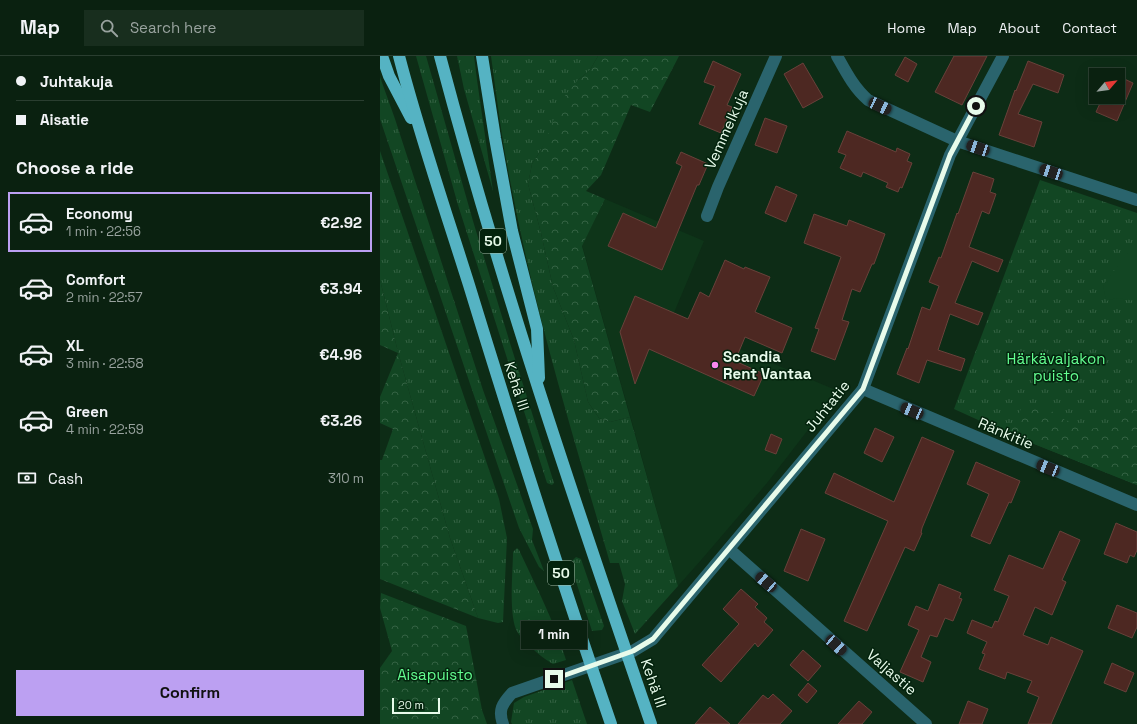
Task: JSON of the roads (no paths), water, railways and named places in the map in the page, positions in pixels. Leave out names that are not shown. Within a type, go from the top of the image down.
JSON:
[{"type":"highway","points":[[382,56],[389,76],[425,144]]},
{"type":"highway","name":"Kehä III","points":[[399,56],[480,323],[611,724]]},
{"type":"highway","name":"Kehä III","points":[[440,56],[512,308],[651,724]]},
{"type":"highway","points":[[482,56],[494,138],[512,231],[537,329],[540,393]]},
{"type":"street","name":"Vemmelkuja","points":[[707,216],[718,187],[776,56]]},
{"type":"street","points":[[836,56],[855,86],[868,100],[957,141],[1137,200]]},
{"type":"street","name":"Juhtatie","points":[[503,724],[500,715],[503,703],[512,693],[633,651],[653,639],[863,389],[950,155],[1003,56]]},
{"type":"street","name":"Ränkitie","points":[[863,389],[1137,505]]},
{"type":"street","name":"Valjastie","points":[[729,549],[926,724]]},
{"type":"place","name":"Scandia Rent Vantaa","points":[[715,365]]},
{"type":"park label","name":"Härkävaljakon puisto","points":[[1056,366]]},
{"type":"park label","name":"Aisapuisto","points":[[435,674]]}]
